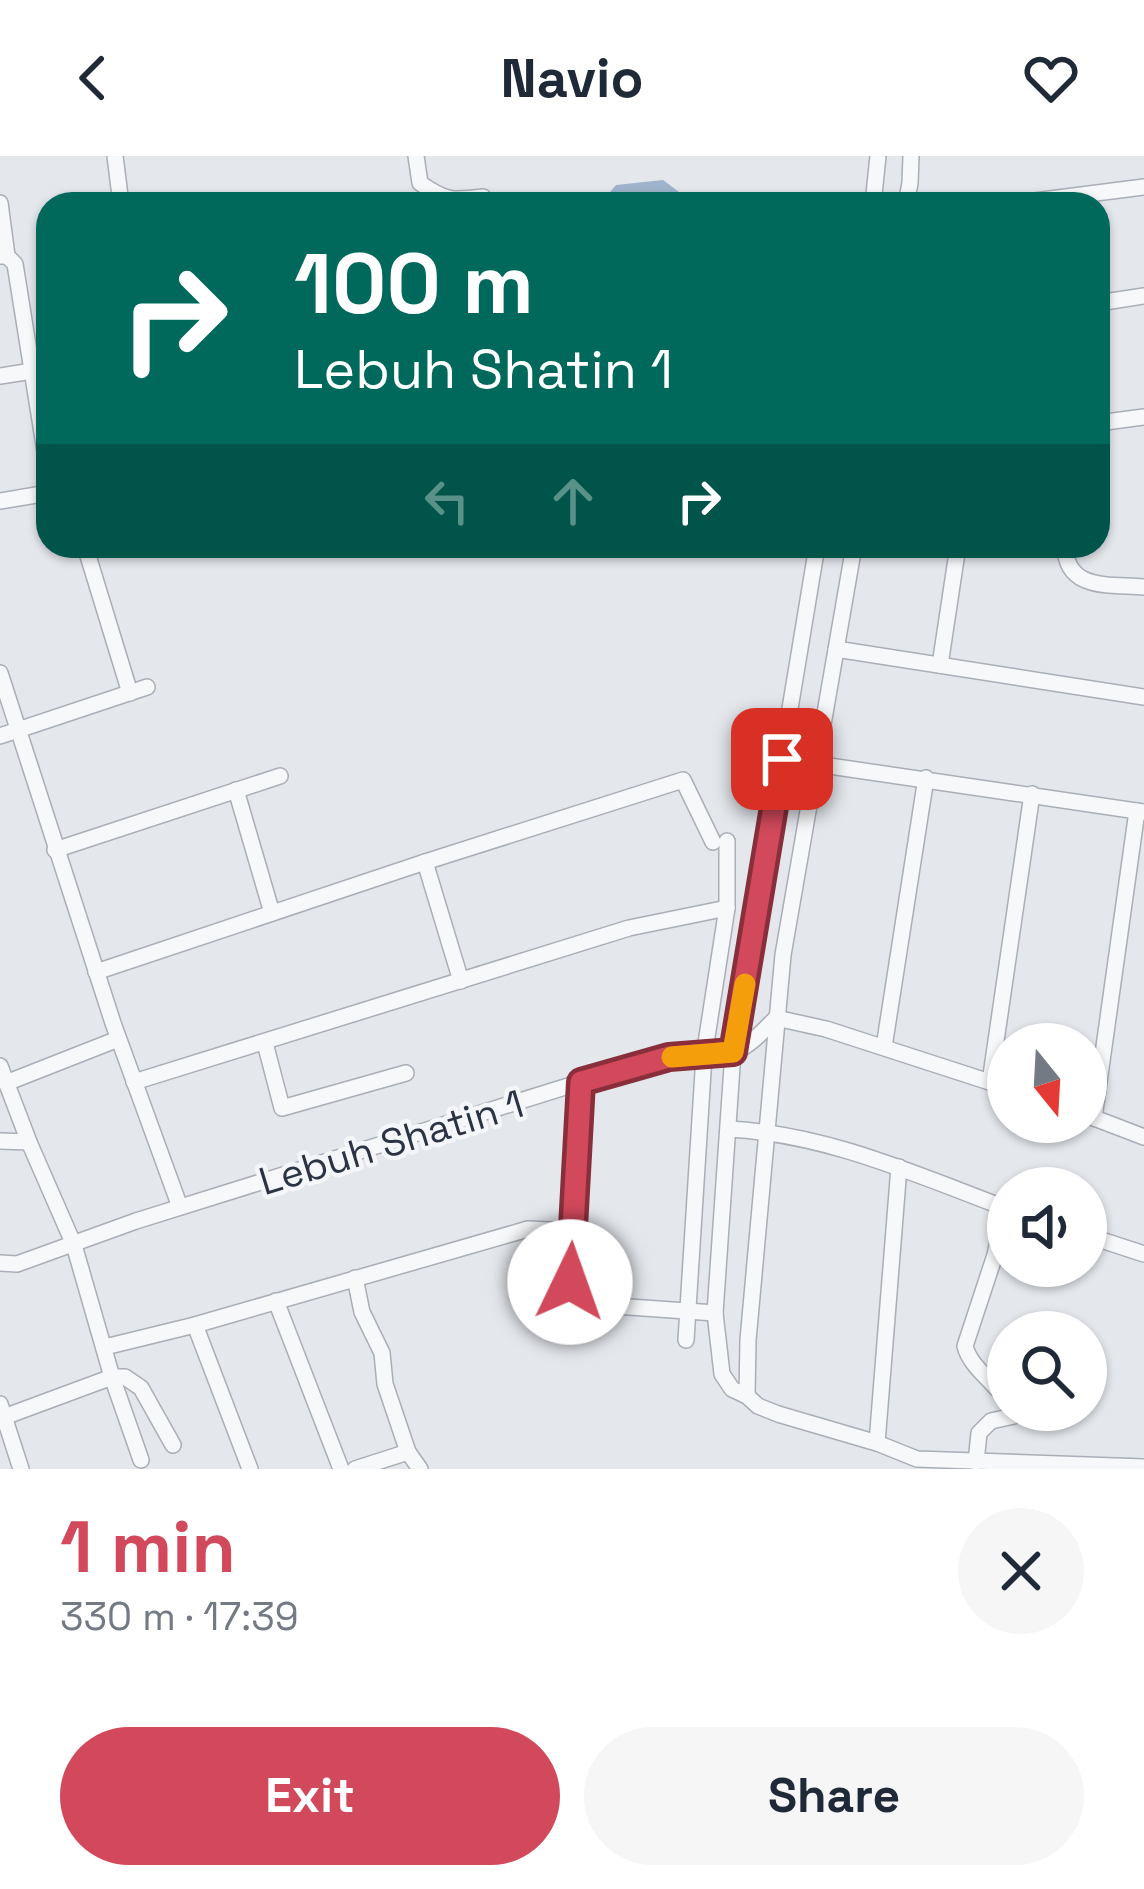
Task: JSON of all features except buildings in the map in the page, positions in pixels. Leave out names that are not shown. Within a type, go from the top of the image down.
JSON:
[{"type":"street","points":[[115,156],[120,192]]},
{"type":"street","points":[[416,156],[420,182],[433,192]]},
{"type":"street","points":[[874,192],[878,156]]},
{"type":"street","points":[[908,192],[911,156]]},
{"type":"street","points":[[1105,192],[1144,187]]},
{"type":"street","points":[[0,203],[6,257],[15,264],[36,396]]},
{"type":"street","points":[[1110,301],[1144,296]]},
{"type":"street","points":[[0,376],[32,371]]},
{"type":"street","points":[[1110,421],[1144,417]]},
{"type":"street","points":[[0,501],[36,496]]},
{"type":"street","points":[[89,558],[130,693]]},
{"type":"street","points":[[815,558],[733,1052],[715,1313],[722,1374],[731,1389],[758,1406],[877,1443],[914,1464],[1144,1467]]},
{"type":"street","points":[[747,1396],[776,1018],[801,843],[852,558]]},
{"type":"street","points":[[940,665],[956,558]]},
{"type":"street","points":[[1067,558],[1076,577],[1144,587]]},
{"type":"street","points":[[836,649],[1144,697]]},
{"type":"street","points":[[0,673],[118,1039],[180,1207]]},
{"type":"street","points":[[0,736],[147,687]]},
{"type":"street","points":[[782,759],[1140,811],[1105,1023]]},
{"type":"street","points":[[55,850],[280,776]]},
{"type":"street","points":[[884,1047],[926,778]]},
{"type":"street","points":[[96,972],[683,780],[720,842],[727,908],[704,1056],[686,1340]]},
{"type":"street","points":[[236,790],[272,914]]},
{"type":"street","points":[[999,1023],[1032,794]]},
{"type":"street","points":[[424,862],[461,981]]},
{"type":"street","points":[[134,1082],[629,928],[727,908]]},
{"type":"street","points":[[733,1052],[758,1037],[776,1018]]},
{"type":"street","points":[[776,1018],[814,1025],[987,1081]]},
{"type":"street","points":[[6,1083],[118,1039]]},
{"type":"street","points":[[265,1043],[281,1108],[406,1073]]},
{"type":"street","name":"Lebuh Shatin 1","points":[[0,1263],[17,1264],[180,1207],[581,1082],[669,1057],[733,1052]]},
{"type":"street","points":[[0,1066],[74,1244],[141,1460]]},
{"type":"street","points":[[581,1082],[570,1282],[577,1298],[587,1304],[715,1313]]},
{"type":"street","points":[[1107,1123],[1144,1137]]},
{"type":"street","points":[[729,1129],[766,1131],[830,1145],[987,1200]]},
{"type":"street","points":[[0,1142],[29,1142]]},
{"type":"street","points":[[877,1443],[899,1167]]},
{"type":"street","points":[[105,1347],[528,1229],[573,1231]]},
{"type":"street","points":[[1107,1242],[1144,1254]]},
{"type":"street","points":[[355,1278],[362,1312],[382,1353],[385,1384],[408,1452],[420,1469]]},
{"type":"street","points":[[987,1279],[965,1346],[987,1378]]},
{"type":"street","points":[[276,1301],[341,1469]]},
{"type":"street","points":[[195,1325],[250,1469]]},
{"type":"street","points":[[18,1468],[2,1410],[112,1377],[125,1376],[140,1388],[173,1445]]},
{"type":"street","points":[[976,1462],[979,1432],[987,1425]]},
{"type":"street","points":[[355,1469],[408,1452]]},
{"type":"water","points":[[663,180],[679,192],[610,192],[616,185]]},
{"type":"slow traffic","points":[[672,1057],[733,1052],[745,984]]},
{"type":"route","points":[[570,1282],[581,1082],[669,1057],[733,1052],[782,759]]}]
